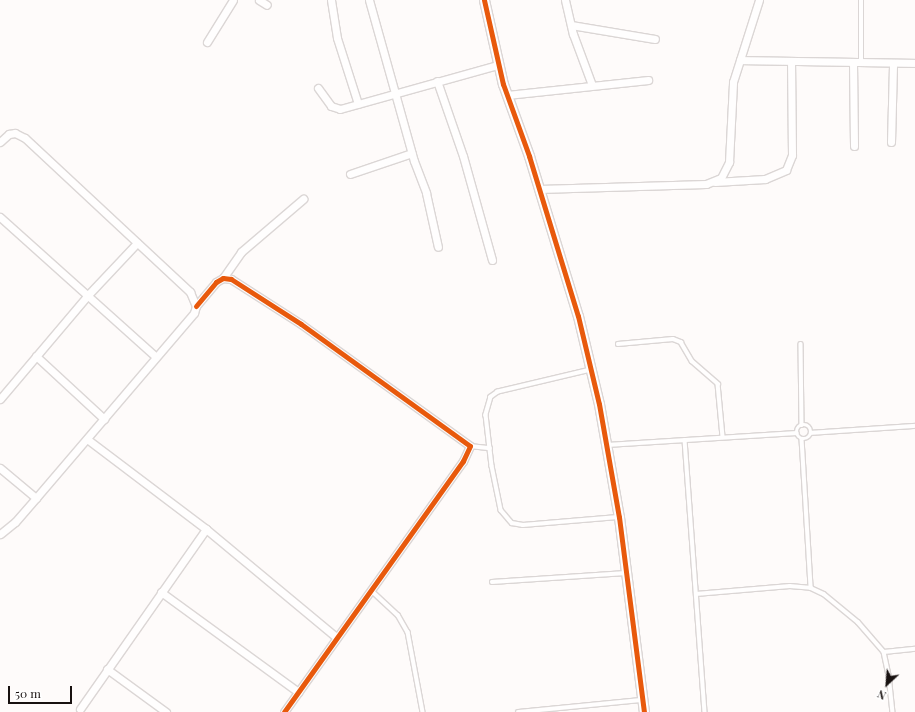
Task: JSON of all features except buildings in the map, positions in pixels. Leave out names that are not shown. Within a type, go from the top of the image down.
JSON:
[{"type":"street","points":[[207,42],[233,0]]},
{"type":"street","points":[[259,0],[266,5]]},
{"type":"street","points":[[331,0],[337,38],[358,104]]},
{"type":"street","points":[[369,0],[412,153],[426,193],[438,247]]},
{"type":"street","points":[[484,0],[498,65],[539,189],[578,316],[591,370],[607,445],[628,573],[644,712]]},
{"type":"street","points":[[565,0],[570,25],[592,85]]},
{"type":"street","points":[[713,182],[724,174],[729,162],[733,82],[760,0]]},
{"type":"street","points":[[570,25],[655,39]]},
{"type":"street","points":[[740,60],[915,63]]},
{"type":"street","points":[[539,189],[765,179],[786,170],[792,155],[791,61]]},
{"type":"street","points":[[852,62],[854,146]]},
{"type":"street","points":[[891,142],[893,63]]},
{"type":"street","points":[[318,88],[333,108],[340,109],[395,92],[498,65]]},
{"type":"street","points":[[507,95],[648,80]]},
{"type":"street","points":[[437,81],[463,156],[492,260]]},
{"type":"street","points":[[0,142],[9,134],[15,133],[25,138],[190,292],[196,306]]},
{"type":"street","points":[[350,174],[412,153]]},
{"type":"street","points":[[0,534],[16,522],[87,439],[155,356],[194,313],[196,306],[216,282],[222,278],[241,252],[303,199]]},
{"type":"street","points":[[0,218],[155,356]]},
{"type":"street","points":[[0,398],[87,296],[137,243]]},
{"type":"street","points":[[222,278],[231,279],[301,324],[470,446],[463,461],[336,637],[284,712]]},
{"type":"street","points":[[36,356],[104,419]]},
{"type":"street","points":[[87,439],[206,529],[336,637]]},
{"type":"street","points":[[0,468],[36,498]]},
{"type":"street","points":[[80,709],[206,529]]},
{"type":"street","points":[[162,592],[298,692]]},
{"type":"street","points":[[107,669],[166,712]]},
{"type":"lane","points":[[861,0],[861,62]]},
{"type":"lane","points":[[618,344],[673,339],[681,342],[692,361],[718,384],[723,437]]},
{"type":"lane","points":[[796,433],[802,424],[801,344]]},
{"type":"lane","points":[[591,370],[498,392],[491,397],[486,415],[501,510],[506,518],[512,523],[523,525],[619,517]]},
{"type":"lane","points":[[802,424],[810,427],[811,433],[808,438],[802,439]]},
{"type":"lane","points":[[811,433],[915,426]]},
{"type":"lane","points":[[607,445],[796,433],[802,439],[811,588]]},
{"type":"lane","points":[[685,440],[705,712]]},
{"type":"lane","points":[[470,446],[490,448]]},
{"type":"lane","points":[[492,582],[628,573]]},
{"type":"lane","points":[[696,594],[767,587],[811,588],[835,602],[869,633],[884,652],[889,675],[893,712]]},
{"type":"lane","points":[[371,590],[403,621],[411,644],[422,712]]},
{"type":"lane","points":[[884,652],[915,649]]},
{"type":"lane","points":[[520,712],[643,700]]},
{"type":"cycle path","points":[[484,0],[503,84],[529,156],[578,316],[599,404],[619,517],[644,712]]},
{"type":"cycle path","points":[[196,306],[216,282],[223,278],[231,279],[301,324],[470,446],[463,461],[284,712]]}]
